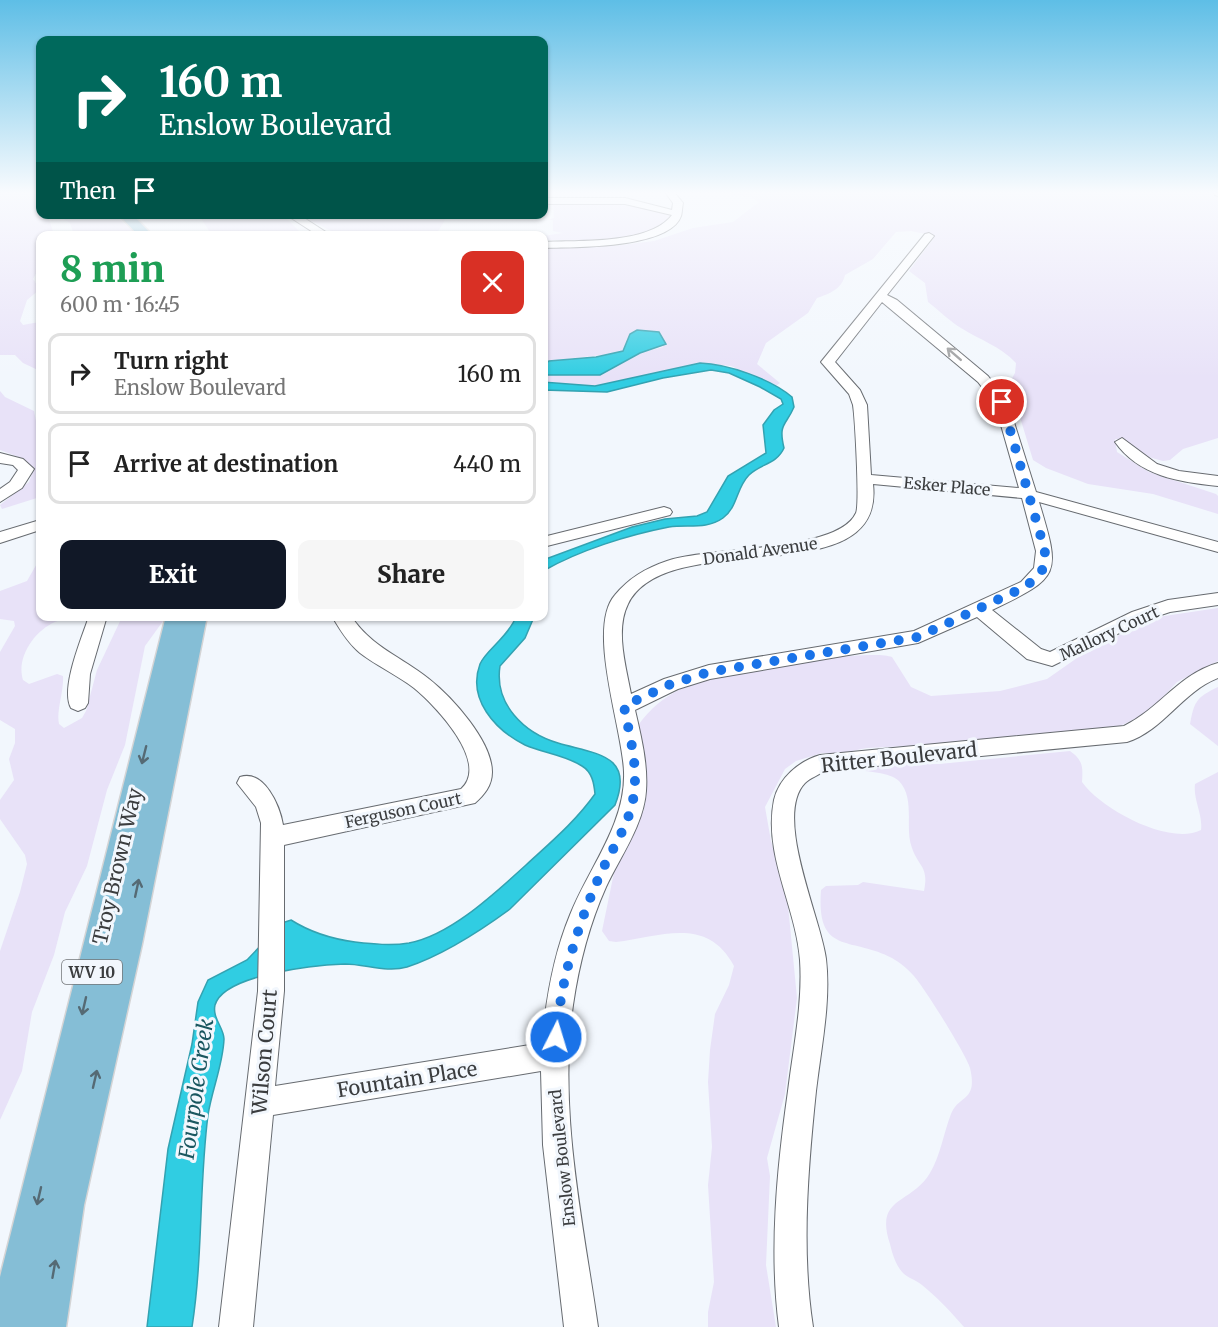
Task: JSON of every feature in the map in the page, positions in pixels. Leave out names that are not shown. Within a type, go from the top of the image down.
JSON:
[{"type":"main road","name":"Troy Brown Way","points":[[8,1327],[177,621]]},
{"type":"main road","name":"Troy Brown Way","points":[[45,1327],[65,1205],[126,944],[195,621]]},
{"type":"street","name":"Donald Avenue","points":[[624,706],[612,622],[621,600],[629,589],[650,573],[678,563],[813,544],[838,537],[855,526],[864,514],[859,401],[828,362],[915,254]]},
{"type":"street","points":[[624,706],[671,684],[709,672],[918,637],[1027,586],[1043,569],[1045,551],[1005,410],[997,394],[983,379],[901,309],[881,297]]},
{"type":"street","points":[[1122,442],[1132,456],[1153,468],[1183,476],[1218,481]]},
{"type":"street","points":[[0,458],[18,462],[26,470],[16,485],[0,497]]},
{"type":"street","name":"Esker Place","points":[[864,479],[1030,494]]},
{"type":"street","points":[[1030,494],[1218,547]]},
{"type":"street","points":[[548,541],[664,512]]},
{"type":"street","points":[[0,538],[36,526]]},
{"type":"street","name":"Mallory Court","points":[[980,609],[1034,654],[1053,659],[1146,613],[1218,599]]},
{"type":"street","points":[[78,703],[80,674],[96,621]]},
{"type":"street","name":"Ferguson Court","points":[[273,837],[467,797],[474,794],[482,781],[481,766],[475,752],[446,706],[422,683],[367,648],[345,621]]},
{"type":"street","name":"Ritter Boulevard","points":[[796,1327],[791,1197],[814,980],[807,927],[782,828],[782,809],[790,784],[807,768],[820,763],[1127,734],[1148,723],[1200,677],[1218,670]]},
{"type":"street","name":"Enslow Boulevard","points":[[581,1327],[558,1136],[554,1091],[555,1054],[560,1002],[573,942],[605,865],[627,822],[635,792],[633,758],[624,706]]},
{"type":"street","name":"Wilson Court","points":[[236,1327],[271,991],[273,837],[270,813],[266,803],[248,783]]},
{"type":"street","name":"Fountain Place","points":[[259,1103],[555,1054]]},
{"type":"shaded area","points":[[0,254],[36,254],[36,273],[33,279],[36,283],[36,292],[27,300],[20,321],[23,325],[36,323],[36,369],[23,363],[15,355],[0,355]]},
{"type":"shaded area","points":[[548,254],[877,254],[873,259],[845,275],[838,287],[817,298],[808,313],[766,343],[757,364],[780,383],[776,386],[731,366],[700,363],[595,386],[548,382],[548,375],[600,375],[640,353],[663,347],[659,332],[637,330],[630,334],[623,351],[549,363]]},
{"type":"shaded area","points":[[922,254],[1218,254],[1218,438],[1183,449],[1170,460],[1163,461],[1145,456],[1126,441],[1115,439],[1117,452],[1149,472],[1216,494],[1218,514],[1153,494],[1088,484],[1046,468],[1033,460],[1019,414],[1007,396],[1006,389],[1015,373],[1016,363],[997,348],[957,325],[928,302],[925,283],[909,271]]},
{"type":"shaded area","points":[[0,391],[5,397],[34,411],[36,498],[2,509],[0,505],[29,482],[33,471],[24,459],[0,450]]},
{"type":"shaded area","points":[[36,565],[36,621],[58,621],[47,626],[28,646],[22,663],[23,680],[29,684],[57,674],[63,676],[58,719],[59,724],[64,728],[82,718],[86,711],[97,670],[120,621],[163,621],[145,646],[125,745],[107,790],[87,866],[65,912],[54,955],[32,1012],[22,1071],[0,1120],[0,951],[27,864],[25,855],[0,819],[0,800],[14,780],[9,759],[15,743],[15,729],[0,720],[0,652],[15,626],[14,621],[0,619],[0,591],[27,581]]},
{"type":"shaded area","points":[[1218,608],[1218,661],[1177,682],[1149,712],[1118,727],[968,743],[867,748],[836,754],[822,753],[796,761],[785,769],[765,807],[771,841],[787,895],[797,998],[785,1094],[767,1158],[770,1176],[766,1265],[776,1327],[708,1327],[708,1312],[714,1282],[708,1185],[712,1147],[708,1082],[710,1050],[715,1014],[729,985],[734,966],[723,950],[710,940],[696,935],[666,934],[616,942],[609,941],[602,931],[618,853],[644,810],[645,795],[639,724],[662,700],[696,683],[752,670],[852,656],[892,657],[911,687],[931,696],[1000,691],[1047,679],[1077,658],[1151,618]]},
{"type":"shaded area","points":[[1218,687],[1218,746],[1190,724],[1195,705],[1201,697]]},
{"type":"shaded area","points":[[1070,751],[1081,764],[1082,782],[1104,803],[1137,822],[1172,833],[1187,834],[1201,830],[1195,784],[1218,772],[1218,1327],[964,1327],[928,1290],[903,1273],[896,1263],[891,1248],[886,1228],[887,1217],[897,1202],[913,1191],[930,1173],[951,1114],[958,1103],[970,1092],[972,1079],[970,1068],[961,1050],[935,1006],[911,973],[892,958],[877,951],[839,940],[830,935],[824,925],[821,890],[826,886],[858,885],[863,882],[924,891],[924,872],[910,840],[907,796],[904,788],[899,781],[890,776],[854,769],[862,765],[939,764]]},
{"type":"water","points":[[637,330],[659,332],[666,344],[640,353],[600,375],[548,375],[549,361],[596,357],[623,351],[630,334]]},
{"type":"water","points":[[700,363],[711,364],[749,374],[773,384],[792,397],[794,407],[782,429],[784,448],[781,453],[773,461],[749,475],[728,514],[717,522],[669,527],[637,534],[588,550],[548,568],[548,558],[632,527],[665,519],[697,516],[707,512],[728,476],[766,453],[763,425],[774,410],[783,404],[781,399],[760,387],[729,373],[711,370],[663,378],[607,392],[548,390],[548,382],[595,386]]},
{"type":"water","name":"Fourpole Creek","points":[[514,621],[532,621],[525,638],[500,666],[499,680],[507,704],[514,715],[534,732],[558,743],[598,754],[616,766],[620,775],[620,788],[615,805],[510,909],[474,934],[434,956],[399,969],[345,964],[294,969],[253,979],[222,994],[215,1005],[215,1010],[224,1039],[222,1058],[208,1115],[198,1274],[192,1327],[147,1327],[168,1149],[192,1044],[198,1002],[208,980],[247,960],[282,923],[291,920],[330,937],[375,944],[409,943],[441,931],[472,912],[501,888],[579,814],[595,794],[592,778],[585,768],[568,759],[532,748],[514,739],[503,731],[486,712],[477,689],[480,664]]},
{"type":"route","points":[[556,1037],[567,961],[573,942],[605,865],[627,822],[635,792],[633,758],[624,706],[671,684],[709,672],[890,644],[918,637],[1010,595],[1034,581],[1043,569],[1045,551],[1002,402]]}]
